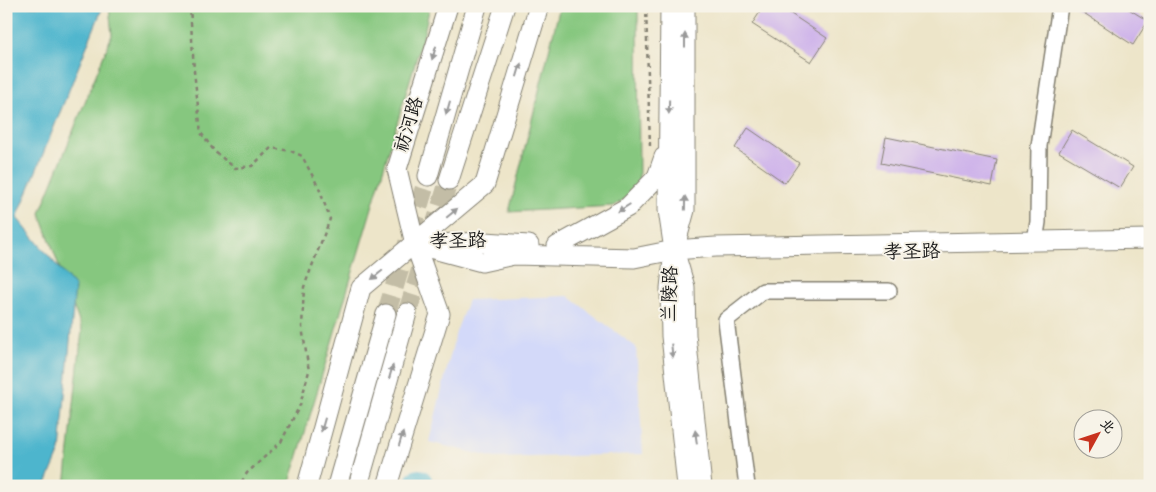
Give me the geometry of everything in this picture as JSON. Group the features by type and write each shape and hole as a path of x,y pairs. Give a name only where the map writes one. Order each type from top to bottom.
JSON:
{"main road":[{"name":"祊河路","path":"387,486 440,314 415,244 397,169 448,6"},
{"name":"祊河路","path":"428,176 477,6"},
{"path":"449,180 505,6"},
{"path":"307,486 361,288 485,184 539,6"},
{"path":"670,6 668,210 674,250"},
{"path":"674,250 685,210 685,6"},
{"path":"557,246 628,206 657,177 668,141"},
{"name":"孝圣路","path":"415,244 484,242 515,245 674,250 726,247 1150,239"},
{"name":"孝圣路","path":"415,244 482,262 514,255 634,258 674,250 715,257 1150,249"},
{"name":"兰陵路","path":"674,250 670,288 671,336 687,486"},
{"name":"兰陵路","path":"674,250 685,287 686,335 702,486"},
{"path":"358,486 407,313"},
{"path":"337,486 386,314"}],"street":[{"path":"1035,241 1038,214 1039,146 1060,6"},
{"path":"747,486 726,320 763,291 889,291"}],"path":[{"path":"190,6 194,71 201,132 215,152 235,168 252,166 271,148 291,151 302,156 319,188 330,219 304,287 302,326 309,371 300,406 280,442 247,473 239,486"},
{"path":"646,6 650,156"}],"shaded area":[{"path":"568,296 636,347 643,454 495,458 429,442 456,332 468,300"}],"green space":[{"path":"109,6 430,6 424,33 289,486 65,486 82,330 40,213 112,35"},
{"path":"560,6 638,6 639,183 628,197 614,206 509,212"}],"water":[{"path":"6,6 101,6 102,9 17,218 75,287 60,451 45,486 6,486"}],"building":[{"path":"764,6 779,6 827,38 811,62 752,24"},
{"path":"1073,6 1124,6 1148,21 1133,45"},
{"path":"748,128 799,163 785,183 735,148"},
{"path":"1072,130 1133,167 1120,188 1059,152"},
{"path":"886,137 997,160 992,186 881,163"}],"tunnel":[{"path":"386,314 428,176"},
{"path":"407,313 449,180"}]}
